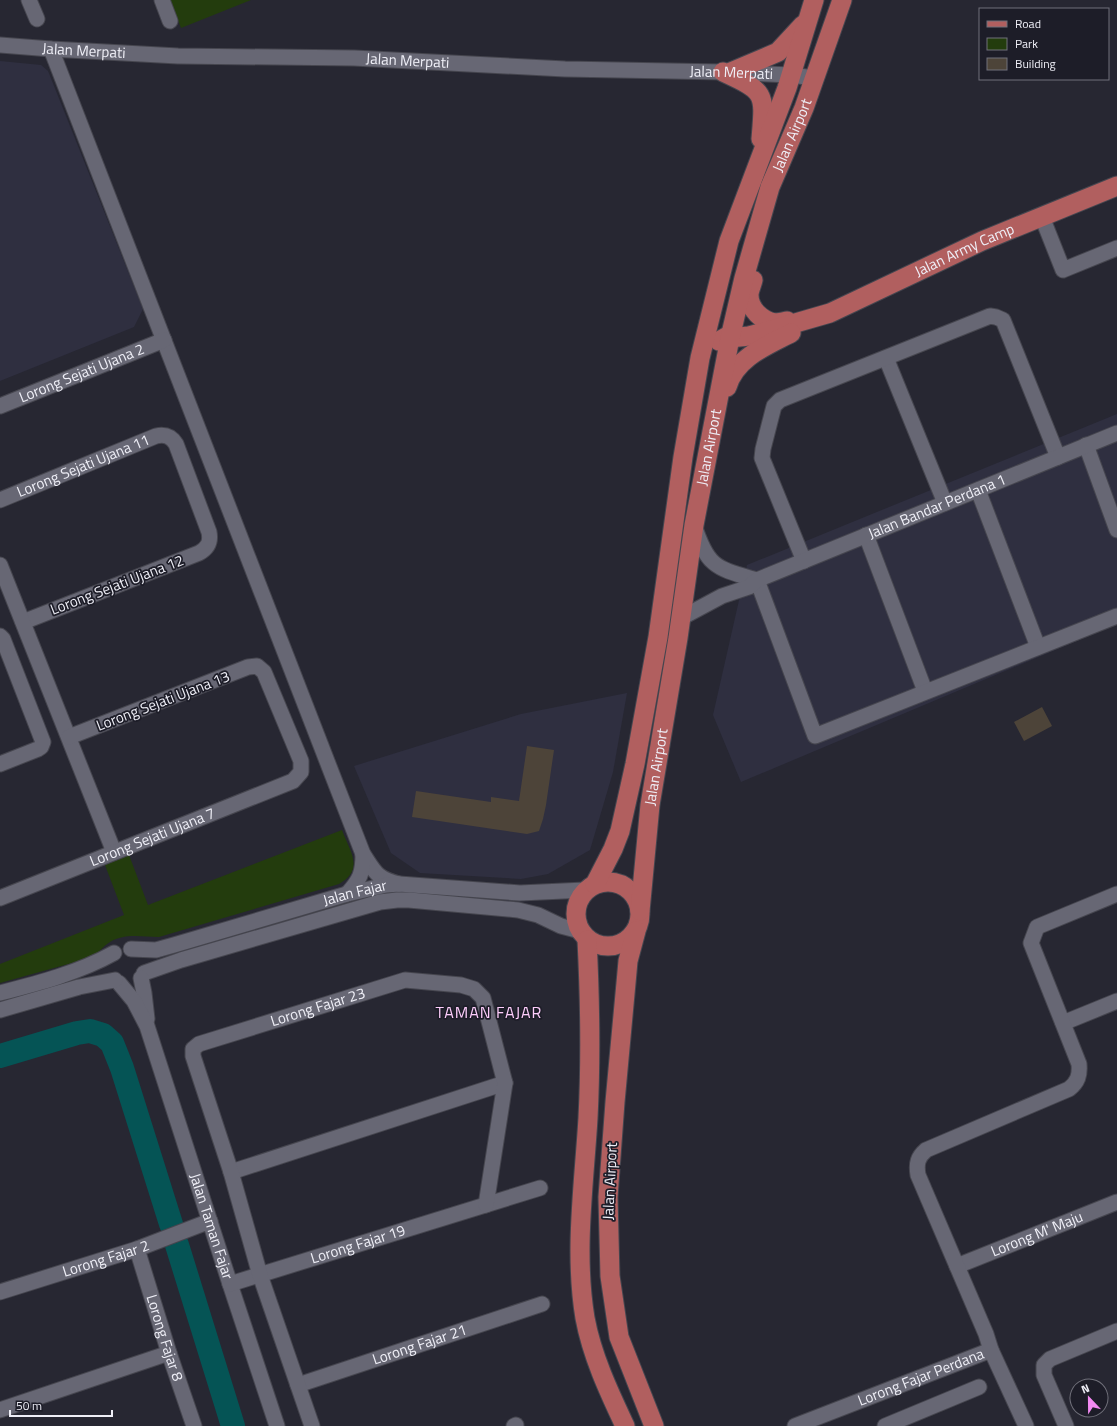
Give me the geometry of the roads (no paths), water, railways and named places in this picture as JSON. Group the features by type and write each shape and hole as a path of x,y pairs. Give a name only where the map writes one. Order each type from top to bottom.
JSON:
{"main road":[{"name":"Jalan Airport","path":"590,887 613,849 621,824 635,764 658,637 683,457 700,358 729,241 791,74 814,0"},
{"name":"Jalan Airport","path":"640,911 650,805 681,618 694,524 730,338 744,278 770,187 804,108 842,0"},
{"path":"727,72 778,52 808,19"},
{"path":"727,72 751,84 763,100 764,115 760,160"},
{"path":"779,168 749,295 752,307 762,318 776,323 822,315"},
{"name":"Jalan Army Camp","path":"822,315 982,241 1117,186"},
{"path":"667,571 687,511 712,349 719,341 726,338 764,332 822,315"},
{"path":"708,456 717,441 727,385 738,365 775,341 822,315"},
{"path":"602,882 610,882 624,886 635,896 640,911 640,921 636,931 629,939 619,945 608,947 597,945 583,935 576,921 575,910 579,899 590,887 602,882"},
{"name":"Jalan Airport","path":"636,931 628,961 615,1102 608,1197 610,1276 619,1337 654,1426"},
{"name":"Jalan Airport","path":"583,935 590,979 590,1074 588,1120 580,1216 582,1286 585,1319 601,1373 625,1426"}],"street":[{"path":"29,0 37,19"},
{"path":"162,0 170,21"},
{"name":"Jalan Merpati","path":"0,45 178,56 354,58 565,69 791,74 814,78"},
{"path":"51,49 363,854 377,875 387,881 399,884"},
{"path":"1042,217 1063,270 1117,248"},
{"path":"804,561 762,458 774,406 780,400 990,316 996,317 1004,320 1058,457"},
{"name":"Lorong Sejati Ujana 2","path":"0,406 164,340"},
{"path":"886,358 945,503"},
{"name":"Jalan Bandar Perdana 1","path":"681,618 722,596 749,587 757,580 1117,433"},
{"name":"Lorong Sejati Ujana 11","path":"0,500 156,436 167,436 173,439 176,444 209,532 210,538 208,544"},
{"path":"1086,445 1117,530"},
{"path":"978,490 1038,647"},
{"path":"694,524 700,542 712,561 719,567 757,580 815,736 925,691 1117,616"},
{"path":"866,536 925,691"},
{"name":"Lorong Sejati Ujana 12","path":"23,622 199,553 205,550 208,544"},
{"path":"0,565 114,852"},
{"path":"0,636 3,639 43,738 42,744 38,748 0,764"},
{"name":"Lorong Sejati Ujana 13","path":"69,737 248,667 257,666 264,672 301,761 301,772"},
{"name":"Lorong Sejati Ujana 7","path":"0,898 293,781 301,772"},
{"path":"347,894 357,883 361,875 363,868 363,854"},
{"name":"Jalan Fajar","path":"131,949 156,950 347,894 386,885 399,884 520,892 590,887"},
{"path":"991,1350 986,1334 918,1175 916,1166 918,1159 926,1150 1069,1089 1075,1084 1078,1078 1079,1064 1031,943 1037,927 1117,894"},
{"name":"Jalan Fajar","path":"142,975 181,960 372,905 397,900 518,910 538,914 583,935"},
{"path":"0,993 70,974 95,964 119,950 125,948 131,949 137,951 144,961 142,975 147,1026"},
{"path":"114,953 109,964 111,975 134,1001 147,1026"},
{"path":"0,1010 79,987 117,981 131,984 142,975"},
{"name":"Lorong Fajar 23","path":"231,1172 193,1056 193,1049 199,1044 405,980 461,985 474,989 483,998 505,1083"},
{"path":"1063,1023 1117,1001"},
{"name":"Jalan Taman Fajar","path":"147,1026 277,1426"},
{"path":"312,1426 260,1275 231,1172 505,1083 486,1205"},
{"name":"Lorong Fajar 19","path":"230,1284 540,1188"},
{"name":"Lorong M' Maju","path":"957,1266 1117,1202"},
{"name":"Lorong Fajar 2","path":"0,1292 137,1249 210,1221"},
{"name":"Lorong Fajar 8","path":"137,1249 169,1353 194,1426"},
{"name":"Lorong Fajar 21","path":"298,1385 542,1304"},
{"path":"1066,1426 1044,1375 1044,1365 1050,1359 1117,1332"},
{"name":"Lorong Fajar Perdana","path":"795,1426 815,1422 991,1350 1026,1426"},
{"path":"0,1410 169,1353"},
{"path":"885,1426 979,1387"}],"waterway":[{"path":"0,1056 77,1033 90,1031 103,1035 112,1043 122,1068 171,1224"},
{"path":"177,1245 233,1426"}],"district":[{"name":"TAMAN FAJAR","path":"489,1012"}]}
